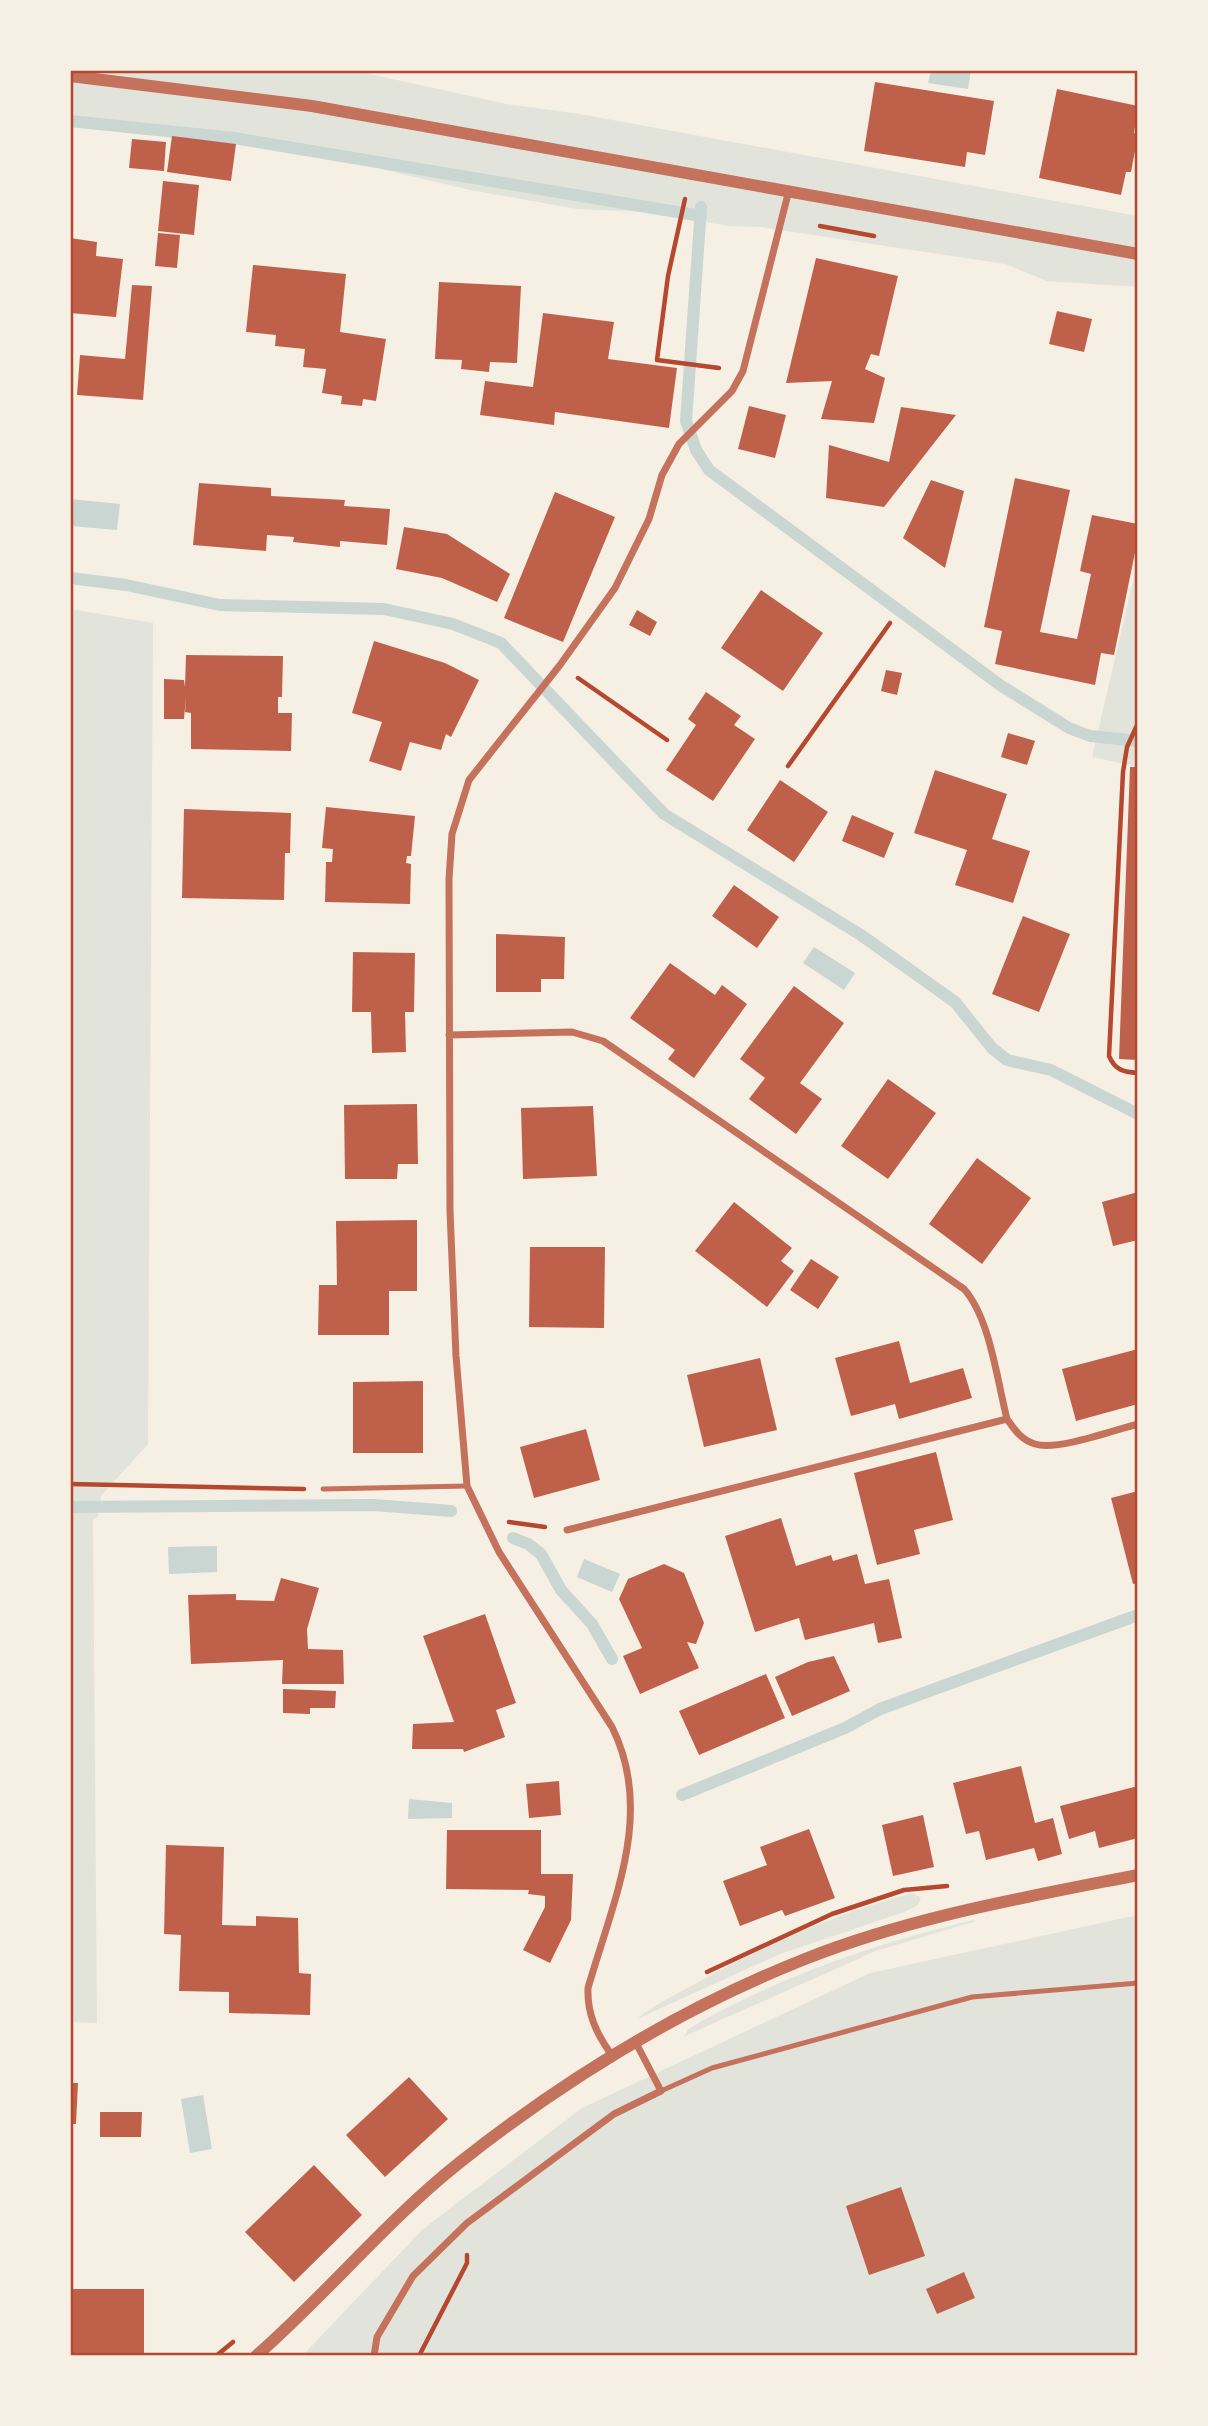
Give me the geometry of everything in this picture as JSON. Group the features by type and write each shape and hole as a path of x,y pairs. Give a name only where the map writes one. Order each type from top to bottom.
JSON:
{"street":[{"path":"70,76 312,106 788,194 1138,254"},
{"path":"611,2054 599,2037 591,2014 589,1987 632,1832 628,1766 612,1727 499,1552 467,1486 456,1356 450,1211 452,834 469,780 549,680 615,588 649,519 662,475 679,444 732,391 743,371 788,194"},
{"path":"449,1035 572,1032 603,1041 964,1289 975,1301 1007,1419 1018,1436 1037,1445 1062,1443 1138,1424"},
{"path":"567,1530 1007,1419"},
{"path":"256,2356 400,2215 458,2164 569,2080 611,2054 744,1985 806,1958 984,1905 1138,1875"},
{"path":"374,2356 377,2337 413,2276 467,2223 614,2114 661,2091 635,2041"}],"lane":[{"path":"323,1489 467,1486"},
{"path":"661,2091 712,2068 972,1997 1138,1983"}],"path":[{"path":"684,204 668,276 657,360 696,366"},
{"path":"788,766 890,623"},
{"path":"597,691 667,740"},
{"path":"1138,723 1127,747 1119,831 1109,1056 1114,1067 1124,1072 1138,1073"},
{"path":"70,1484 323,1489"},
{"path":"482,1518 567,1530"},
{"path":"419,2356 467,2263 467,2223"}],"shaded area":[{"path":"70,70 351,70 507,104 580,114 1138,216 1138,287 1047,281 1005,264 760,227 729,226 645,212 577,209 470,190 360,164 255,145 70,127"},
{"path":"931,70 971,70 968,89 928,83"},
{"path":"70,499 120,504 117,530 70,526"},
{"path":"1138,559 1138,767 1092,757"},
{"path":"70,609 153,623 148,1444 101,1496 98,1517 93,1519 97,2023 70,2022"},
{"path":"814,947 855,973 844,990 803,963"},
{"path":"217,1546 217,1572 169,1574 168,1547"},
{"path":"584,1559 620,1574 612,1592 577,1577"},
{"path":"409,1799 452,1803 452,1818 408,1819"},
{"path":"913,1893 921,1898 918,1905 904,1912 780,1954 637,2019 670,1997 771,1945 855,1910"},
{"path":"1138,1915 1138,2356 302,2356 423,2229 582,2108 870,1973"},
{"path":"976,1921 876,1951 685,2036 688,2029 791,1978 863,1951"},
{"path":"203,2095 212,2149 190,2153 181,2099"}],"building":[{"path":"875,82 994,101 985,155 967,152 965,167 864,151"},
{"path":"1057,89 1138,106 1134,133 1138,135 1131,172 1126,172 1121,195 1039,178"},
{"path":"172,136 236,144 231,181 167,172"},
{"path":"132,139 166,142 164,171 129,168"},
{"path":"163,181 199,185 194,235 158,231"},
{"path":"158,233 180,235 177,268 155,266"},
{"path":"70,238 97,242 96,256 123,259 116,317 70,313"},
{"path":"816,258 898,276 879,356 871,354 865,369 885,378 874,423 821,419 832,381 786,383"},
{"path":"253,265 346,274 340,332 386,339 376,401 363,399 362,406 341,404 342,396 322,393 326,369 303,367 305,349 275,346 276,335 246,332"},
{"path":"439,282 521,286 517,363 490,362 489,372 461,369 462,360 435,359"},
{"path":"132,285 152,286 143,400 77,395 80,355 125,359"},
{"path":"1057,311 1092,319 1084,352 1049,344"},
{"path":"543,313 614,322 608,359 677,368 669,428 555,412 554,425 480,415 485,381 533,387"},
{"path":"749,406 786,415 775,458 738,449"},
{"path":"901,407 956,415 884,507 826,498 829,445 889,462"},
{"path":"1015,478 1070,490 1040,632 1077,639 1091,574 1080,571 1092,515 1138,524 1138,538 1114,655 1101,653 1095,685 995,664 1002,631 984,627"},
{"path":"931,480 964,491 945,568 903,538"},
{"path":"199,483 271,488 271,496 345,500 344,506 390,509 387,545 340,541 340,547 293,542 294,537 267,535 266,551 193,545"},
{"path":"555,492 615,517 563,642 504,618"},
{"path":"404,527 447,534 510,574 497,602 442,578 396,569"},
{"path":"761,590 823,633 783,691 721,648"},
{"path":"637,610 657,622 650,636 629,625"},
{"path":"374,641 445,663 479,680 451,737 446,734 441,750 410,742 401,771 369,761 382,722 352,713"},
{"path":"186,655 283,656 282,697 278,697 278,713 292,713 291,751 191,749 191,713 185,712 186,696 184,719 164,719 164,679 184,680 185,687"},
{"path":"886,670 902,673 897,695 881,691"},
{"path":"706,692 741,716 734,725 755,739 713,801 666,770 696,725 688,719"},
{"path":"1008,733 1035,741 1027,765 1001,757"},
{"path":"1130,767 1138,767 1138,1060 1119,1059"},
{"path":"935,770 1007,794 992,839 1030,851 1013,903 955,885 967,850 914,833"},
{"path":"780,780 828,812 794,862 747,830"},
{"path":"326,807 415,816 411,856 407,856 406,863 411,864 410,904 325,902 326,862 332,862 333,849 322,848"},
{"path":"184,809 291,813 290,853 285,853 284,900 182,898"},
{"path":"852,815 894,833 884,858 842,841"},
{"path":"734,885 779,917 757,948 712,916"},
{"path":"1023,916 1070,934 1039,1012 992,994"},
{"path":"496,934 565,937 564,979 541,979 541,992 496,992"},
{"path":"353,952 415,953 414,1012 405,1012 406,1052 372,1053 371,1012 352,1012"},
{"path":"670,963 715,995 722,985 747,1004 694,1078 668,1059 675,1050 630,1018"},
{"path":"794,986 844,1023 800,1083 822,1099 796,1134 749,1099 765,1078 740,1059"},
{"path":"888,1079 936,1113 888,1179 841,1146"},
{"path":"417,1104 418,1164 398,1164 397,1179 345,1179 344,1105"},
{"path":"593,1106 597,1176 523,1179 521,1108"},
{"path":"977,1158 1031,1198 982,1264 929,1224"},
{"path":"1138,1192 1138,1240 1113,1246 1102,1202"},
{"path":"734,1202 792,1248 781,1261 794,1271 767,1307 695,1251"},
{"path":"417,1220 417,1291 389,1291 389,1335 318,1335 319,1285 337,1285 336,1221"},
{"path":"530,1247 605,1247 604,1328 529,1327"},
{"path":"811,1259 839,1277 818,1309 790,1290"},
{"path":"899,1341 910,1383 963,1368 972,1398 899,1419 895,1404 851,1416 835,1358"},
{"path":"1138,1349 1138,1404 1076,1421 1062,1369"},
{"path":"760,1358 777,1430 704,1447 687,1375"},
{"path":"423,1381 423,1453 353,1453 353,1382"},
{"path":"586,1429 600,1480 534,1498 520,1447"},
{"path":"936,1452 953,1520 914,1530 920,1554 877,1565 854,1473"},
{"path":"1138,1491 1138,1583 1133,1584 1111,1498"},
{"path":"781,1518 796,1566 831,1555 833,1561 857,1554 865,1584 889,1579 902,1638 878,1643 874,1623 805,1640 799,1618 755,1632 725,1536"},
{"path":"664,1564 684,1573 704,1623 696,1644 687,1642 699,1668 640,1694 623,1656 642,1648 619,1599 628,1579"},
{"path":"281,1578 319,1588 307,1629 308,1649 343,1650 344,1684 282,1684 283,1660 191,1664 188,1595 236,1594 236,1600 274,1601"},
{"path":"485,1614 516,1703 496,1710 505,1737 464,1752 463,1749 412,1749 413,1724 454,1722 423,1636"},
{"path":"834,1656 850,1691 792,1716 775,1677 808,1662"},
{"path":"766,1674 785,1718 699,1755 679,1711"},
{"path":"283,1689 336,1691 335,1708 310,1708 310,1714 283,1713"},
{"path":"1021,1766 1035,1823 1053,1818 1062,1854 1038,1861 1034,1848 986,1860 979,1831 966,1834 953,1783"},
{"path":"559,1781 561,1815 529,1818 526,1784"},
{"path":"1138,1786 1138,1838 1099,1848 1095,1831 1069,1839 1060,1806"},
{"path":"923,1815 934,1867 893,1876 882,1825"},
{"path":"809,1829 835,1898 785,1916 782,1910 740,1926 723,1881 767,1865 760,1847"},
{"path":"447,1830 541,1830 541,1874 573,1874 571,1920 550,1963 523,1950 545,1907 545,1896 528,1894 529,1890 446,1889"},
{"path":"166,1845 224,1847 222,1925 256,1926 256,1916 298,1918 299,1973 311,1974 310,2015 229,2013 229,1992 179,1991 181,1935 164,1934"},
{"path":"409,2077 448,2119 385,2177 346,2135"},
{"path":"70,2083 78,2083 76,2124 70,2124"},
{"path":"100,2112 142,2112 141,2137 100,2137"},
{"path":"314,2165 362,2215 294,2282 245,2232"},
{"path":"901,2187 925,2256 869,2275 846,2206"},
{"path":"964,2272 975,2298 937,2314 926,2289"},
{"path":"70,2289 144,2289 144,2353 70,2353"}],"waterway":[{"path":"70,121 234,138 701,216"},
{"path":"701,207 686,421 696,450 709,470 1000,685 1069,728 1090,736 1138,741"},
{"path":"70,578 126,585 220,605 384,609 453,624 501,643 664,814 861,935 955,1002 992,1048 1007,1060 1051,1070 1138,1114"},
{"path":"70,1507 374,1505 451,1511"},
{"path":"513,1538 528,1544 541,1554 561,1590 592,1624 612,1659"},
{"path":"682,1795 845,1728 880,1709 1138,1615"}]}
